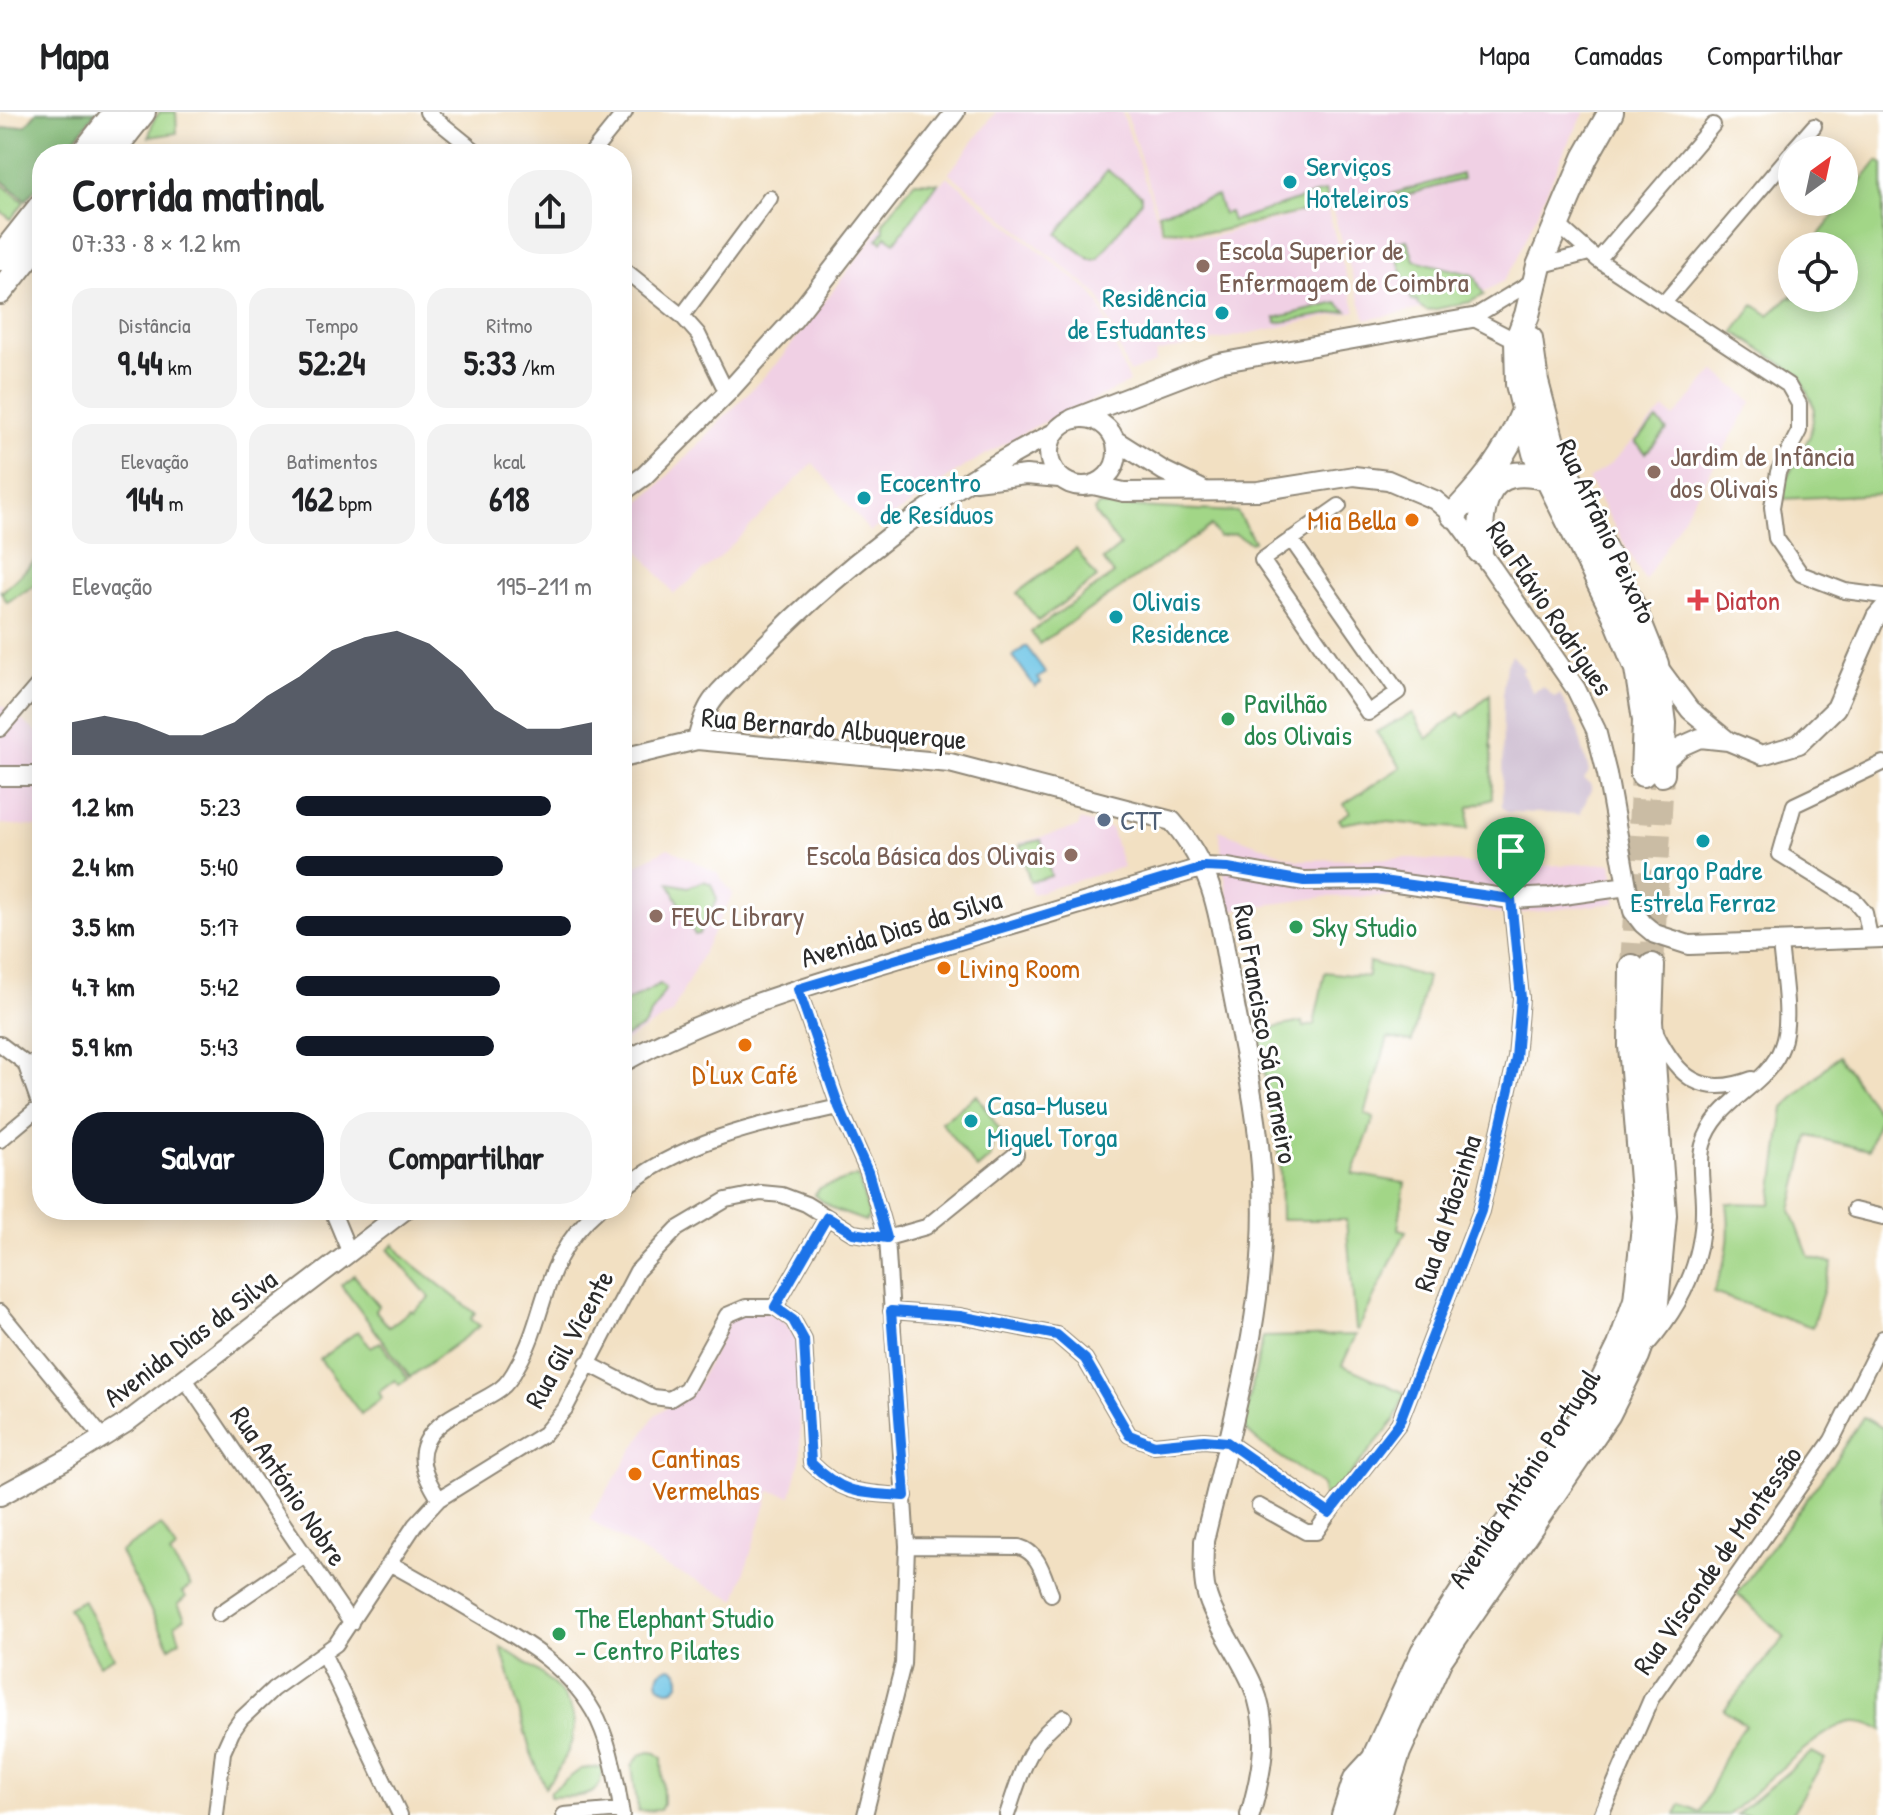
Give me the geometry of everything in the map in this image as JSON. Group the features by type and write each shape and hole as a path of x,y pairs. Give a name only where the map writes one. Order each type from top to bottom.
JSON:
{"main road":[{"path":"91,144 116,112"},
{"path":"118,144 143,112"},
{"name":"Rua Afrânio Peixoto","path":"1611,112 1585,158 1536,274 1527,315 1517,341 1518,384 1535,453 1615,615 1637,669 1656,770"},
{"path":"0,258 32,218"},
{"path":"0,292 32,252"},
{"name":"Rua Afrânio Peixoto","path":"1527,315 1536,382 1553,446 1633,607 1656,664 1664,723 1656,770"},
{"path":"1453,515 1492,473 1509,446 1523,413"},
{"path":"1480,551 1481,517 1485,499 1494,483 1512,474 1547,478"},
{"name":"Avenida António Portugal","path":"1358,1815 1377,1752 1423,1652 1506,1525 1592,1403 1620,1346 1636,1300 1645,1217 1631,1046 1642,967 1650,1021 1664,1215 1656,1303 1637,1356 1608,1414 1440,1659 1398,1752 1378,1815"}],"street":[{"path":"427,112 467,144"},
{"path":"599,144 625,112"},
{"path":"632,485 727,393 794,319 955,112"},
{"path":"697,740 707,709 779,630 898,529 1021,449 1054,433 1072,419 1218,363 1472,318 1536,274 1594,256 1713,125"},
{"path":"1806,136 1814,126"},
{"path":"1663,304 1778,169"},
{"path":"682,316 770,198"},
{"path":"1556,223 1594,256 1788,385 1799,404 1799,431 1778,472 1772,507 1776,538 1801,574 1845,591 1883,596"},
{"path":"632,276 682,316 698,334 727,393"},
{"path":"1472,318 1517,341"},
{"path":"1112,435 1134,394"},
{"path":"972,481 1026,475 1059,478 1080,487 1093,485 1111,472 1117,451 1112,435 1092,419 1072,419"},
{"path":"1054,433 1048,451 1053,470 1059,478"},
{"name":"Rua Flávio Rodrigues","path":"1112,435 1164,471 1203,490"},
{"name":"Rua Flávio Rodrigues","path":"1093,485 1124,492 1258,491 1354,476 1388,480 1435,500 1453,515 1480,551 1576,689 1596,730 1633,911 1655,934 1689,945 1877,938"},
{"path":"1291,539 1398,692 1368,713 1262,560 1291,539 1339,506"},
{"path":"1656,770 1682,746 1700,738 1728,741 1762,755 1799,744 1836,708 1876,617 1883,609"},
{"path":"1656,664 1690,710 1728,741"},
{"path":"0,729 32,692"},
{"name":"Rua Bernardo Albuquerque","path":"632,756 697,740 950,763 1172,821 1190,842 1204,867"},
{"path":"1877,938 1865,913 1854,900 1780,854 1794,805 1883,763"},
{"path":"0,776 32,776"},
{"path":"1204,867 1304,881 1375,880 1511,899 1627,886"},
{"name":"Avenida Dias da Silva","path":"632,1058 712,1019 798,989 1204,867"},
{"name":"Rua Francisco Sá Carneiro","path":"1204,867 1214,893 1255,1113 1262,1182 1262,1252 1249,1349 1204,1541 1203,1570 1206,1594 1254,1688 1261,1720 1263,1770 1250,1815"},
{"name":"Rua da Mãozinha","path":"1259,1506 1306,1532 1316,1532 1399,1423 1481,1211 1516,1058 1521,998 1511,899"},
{"path":"1637,1356 1666,1323 1692,1275 1700,1252 1703,1229 1702,1148 1710,1127 1723,1109 1760,1076 1783,1045 1786,1025 1780,942"},
{"path":"798,989 839,1107 868,1172 887,1238 907,1546 903,1664 865,1815"},
{"path":"1650,1021 1675,1066 1689,1078 1708,1086 1725,1087 1760,1076"},
{"path":"0,1044 25,1063 32,1082"},
{"path":"25,1063 32,1063"},
{"path":"632,1181 692,1147 764,1124 839,1107"},
{"path":"0,1140 32,1113"},
{"path":"887,1238 926,1227 1016,1154"},
{"name":"Rua Gil Vicente","path":"216,1815 223,1752 232,1732 255,1703 336,1644 415,1525 439,1499 544,1434 565,1409 637,1271 677,1229 726,1200 761,1193 782,1195 853,1233 887,1238"},
{"path":"1854,1210 1883,1217"},
{"path":"775,1307 827,1217"},
{"path":"336,1220 349,1251"},
{"name":"Avenida Dias da Silva","path":"0,1496 103,1438 391,1220"},
{"path":"439,1499 426,1478 423,1466 427,1440 439,1425 502,1388 525,1351 560,1257 586,1220"},
{"path":"587,1363 653,1397 670,1399 686,1389 727,1315 746,1307 775,1307 793,1320 804,1340 811,1463 829,1481 858,1493 905,1496"},
{"path":"891,1311 960,1316 1057,1335 1085,1359 1129,1435 1154,1445 1204,1440 1227,1442 1329,1513"},
{"path":"0,1312 103,1438"},
{"name":"Rua Visconde de Montessão","path":"1601,1815 1651,1699 1832,1440 1883,1338"},
{"name":"Rua António Nobre","path":"185,1379 351,1623"},
{"path":"907,1546 1019,1547 1030,1550 1037,1559 1051,1594"},
{"path":"219,1614 305,1555"},
{"path":"391,1564 520,1638 562,1671 579,1689 598,1720 612,1758 621,1812 564,1815"},
{"path":"324,1655 400,1815"},
{"path":"1007,1815 1026,1758 1048,1727 1064,1717"},
{"path":"1341,1815 1353,1778 1377,1752"}],"shaded area":[{"path":"996,112 1122,112 1162,232 1214,236 1323,208 1214,233 1163,231 1126,112 1585,112 1566,147 1515,264 1502,282 1470,299 1366,320 1331,206 1327,207 1356,311 1156,353 1155,363 1129,373 1099,296 949,173"},
{"path":"947,176 1092,293 1100,305 1129,383 1034,427 964,467 870,532 813,463 721,556 674,594 632,542 632,509 779,361 915,183 940,184"},
{"name":"Jardim de Infância dos Olivais","path":"1715,370 1752,402 1645,581 1588,479 1609,465 1664,409 1674,417"},
{"path":"1512,655 1524,669 1521,672 1533,692 1543,687 1554,697 1560,694 1578,731 1589,772 1584,779 1591,784 1580,814 1507,812 1502,807 1503,687 1506,666"},
{"path":"0,704 32,728 32,826 0,824"},
{"name":"Escola Básica dos Olivais","path":"1080,820 1111,828 1123,867 1032,894 1019,843 1078,827"},
{"path":"1219,830 1298,860 1412,858 1510,867 1612,863 1615,903 1505,915 1409,896 1324,897 1229,910"},
{"path":"668,848 717,873 733,894 672,1013 632,1037 632,868"},
{"path":"747,1312 766,1312 784,1321 797,1339 801,1457 791,1496 770,1491 736,1600 665,1566 589,1519 655,1415 695,1389 731,1318"}],"green space":[{"path":"37,112 96,112 71,144 32,144 32,192 26,200 0,179 0,129 26,125"},
{"path":"160,112 176,112 177,133 149,137 153,121"},
{"path":"1878,161 1883,164 1883,494 1781,499 1789,474 1810,436 1815,409 1799,375 1734,332 1754,305 1769,315 1778,307 1778,312 1858,312 1858,232 1821,232 1834,216 1858,216 1858,186"},
{"path":"1107,170 1141,195 1141,201 1098,259 1091,260 1057,234"},
{"path":"1462,174 1463,179 1386,201 1384,196"},
{"path":"914,182 938,183 895,242 886,236 882,242 878,239 884,231 883,223"},
{"path":"0,183 24,202 11,219 0,211"},
{"path":"1325,191 1329,206 1214,232 1163,230 1158,213 1217,196 1223,214 1229,212 1232,221"},
{"path":"1407,240 1414,260 1474,275 1484,295 1470,302 1427,311 1418,305 1417,300 1412,301 1392,243"},
{"path":"1337,303 1347,311 1277,323 1275,318"},
{"path":"1657,420 1667,430 1646,453 1635,442"},
{"path":"1099,505 1237,512 1254,541 1251,543 1235,534 1219,537 1211,526 1039,644 1031,632 1114,574 1103,560 1120,546 1096,515 1094,510"},
{"path":"1076,549 1097,578 1038,621 1017,593"},
{"path":"32,564 32,587 7,602 0,590 2,592"},
{"path":"1490,694 1492,799 1469,807 1468,829 1364,820 1342,824 1339,819 1350,812 1344,804 1401,767 1376,732 1413,713 1427,739 1459,713 1463,718"},
{"path":"1041,840 1051,876 1030,882 1020,845"},
{"path":"704,881 711,884 717,899 699,934 695,935 669,883 688,887"},
{"path":"1369,962 1427,977 1412,1042 1388,1038 1365,1114 1374,1118 1353,1174 1405,1183 1398,1229 1406,1231 1358,1330 1346,1220 1281,1220 1280,1164 1257,1031 1302,1022 1304,1027 1314,1025 1325,972 1368,977"},
{"path":"660,984 666,988 644,1026 632,1033 632,999"},
{"path":"1838,1056 1880,1115 1868,1150 1809,1136 1791,1210 1809,1257 1832,1263 1812,1327 1713,1293 1727,1249 1727,1203 1771,1204 1784,1107"},
{"path":"977,1095 1001,1132 992,1141 991,1157 977,1169 941,1122"},
{"path":"858,1176 869,1216 865,1221 835,1210 814,1195 820,1188"},
{"path":"394,1244 403,1256 475,1313 471,1319 480,1326 410,1377 341,1285 354,1275 379,1306 375,1310 389,1327 411,1310 413,1312 430,1298 388,1249"},
{"path":"358,1331 371,1348 380,1342 408,1379 399,1385 395,1380 379,1392 382,1398 361,1414 320,1359"},
{"path":"1356,1335 1342,1365 1405,1393 1394,1421 1330,1499 1323,1494 1322,1485 1246,1430 1245,1418 1263,1337"},
{"path":"1863,1417 1883,1428 1883,1730 1857,1722 1840,1726 1807,1747 1728,1815 1676,1815 1681,1804 1700,1812 1728,1750 1745,1725 1724,1710 1785,1637 1737,1594"},
{"path":"161,1525 177,1549 170,1555 191,1586 182,1592 186,1597 178,1604 185,1618 175,1625 180,1640 170,1647 120,1552"},
{"path":"83,1600 114,1657 100,1665 68,1608"},
{"path":"501,1647 544,1676 570,1706 574,1722 572,1741 545,1787 531,1753"},
{"path":"649,1752 662,1758 663,1804 660,1810 638,1811 632,1766 640,1755"},
{"path":"1812,1752 1825,1759 1791,1815 1736,1815"},
{"path":"602,1767 601,1779 593,1792 550,1797 550,1792 581,1769"}],"water":[{"path":"1026,646 1046,673 1038,678 1041,683 1035,687 1013,656"},
{"path":"669,1668 677,1671 680,1679 677,1687 669,1690 661,1687 658,1679 661,1671"}],"tunnel":[{"path":"1632,967 1643,774"},
{"path":"1652,966 1662,774"}],"place":[{"name":"Serviços Hoteleiros","path":"1290,182"},
{"name":"Escola Superior de Enfermagem de Coimbra","path":"1203,266"},
{"name":"Residência de Estudantes","path":"1222,313"},
{"name":"Jardim de Infância dos Olivais","path":"1654,472"},
{"name":"Ecocentro de Resíduos","path":"864,498"},
{"name":"Mia Bella","path":"1412,520"},
{"name":"Diaton","path":"1698,600"},
{"name":"Olivais Residence","path":"1116,617"},
{"name":"Pavilhão dos Olivais","path":"1228,719"},
{"name":"CTT","path":"1104,820"},
{"name":"Largo Padre Estrela Ferraz","path":"1703,841"},
{"name":"Escola Básica dos Olivais","path":"1071,855"},
{"name":"FEUC Library","path":"656,916"},
{"name":"Sky Studio","path":"1296,927"},
{"name":"Living Room","path":"944,968"},
{"name":"D'Lux Café","path":"745,1045"},
{"name":"Casa-Museu Miguel Torga","path":"971,1121"},
{"name":"Cantinas Vermelhas","path":"635,1474"},
{"name":"The Elephant Studio - Centro Pilates","path":"559,1634"}],"route":[{"path":"1204,867 1304,881 1375,880 1511,899 1521,998 1516,1058 1481,1211 1399,1423 1329,1513 1227,1442 1204,1440 1154,1445 1129,1435 1085,1359 1057,1335 960,1316 891,1311 905,1496 858,1493 829,1481 811,1463 804,1340 793,1320 775,1307 827,1217 853,1233 887,1238 868,1172 839,1107 798,989 1204,867"}]}
